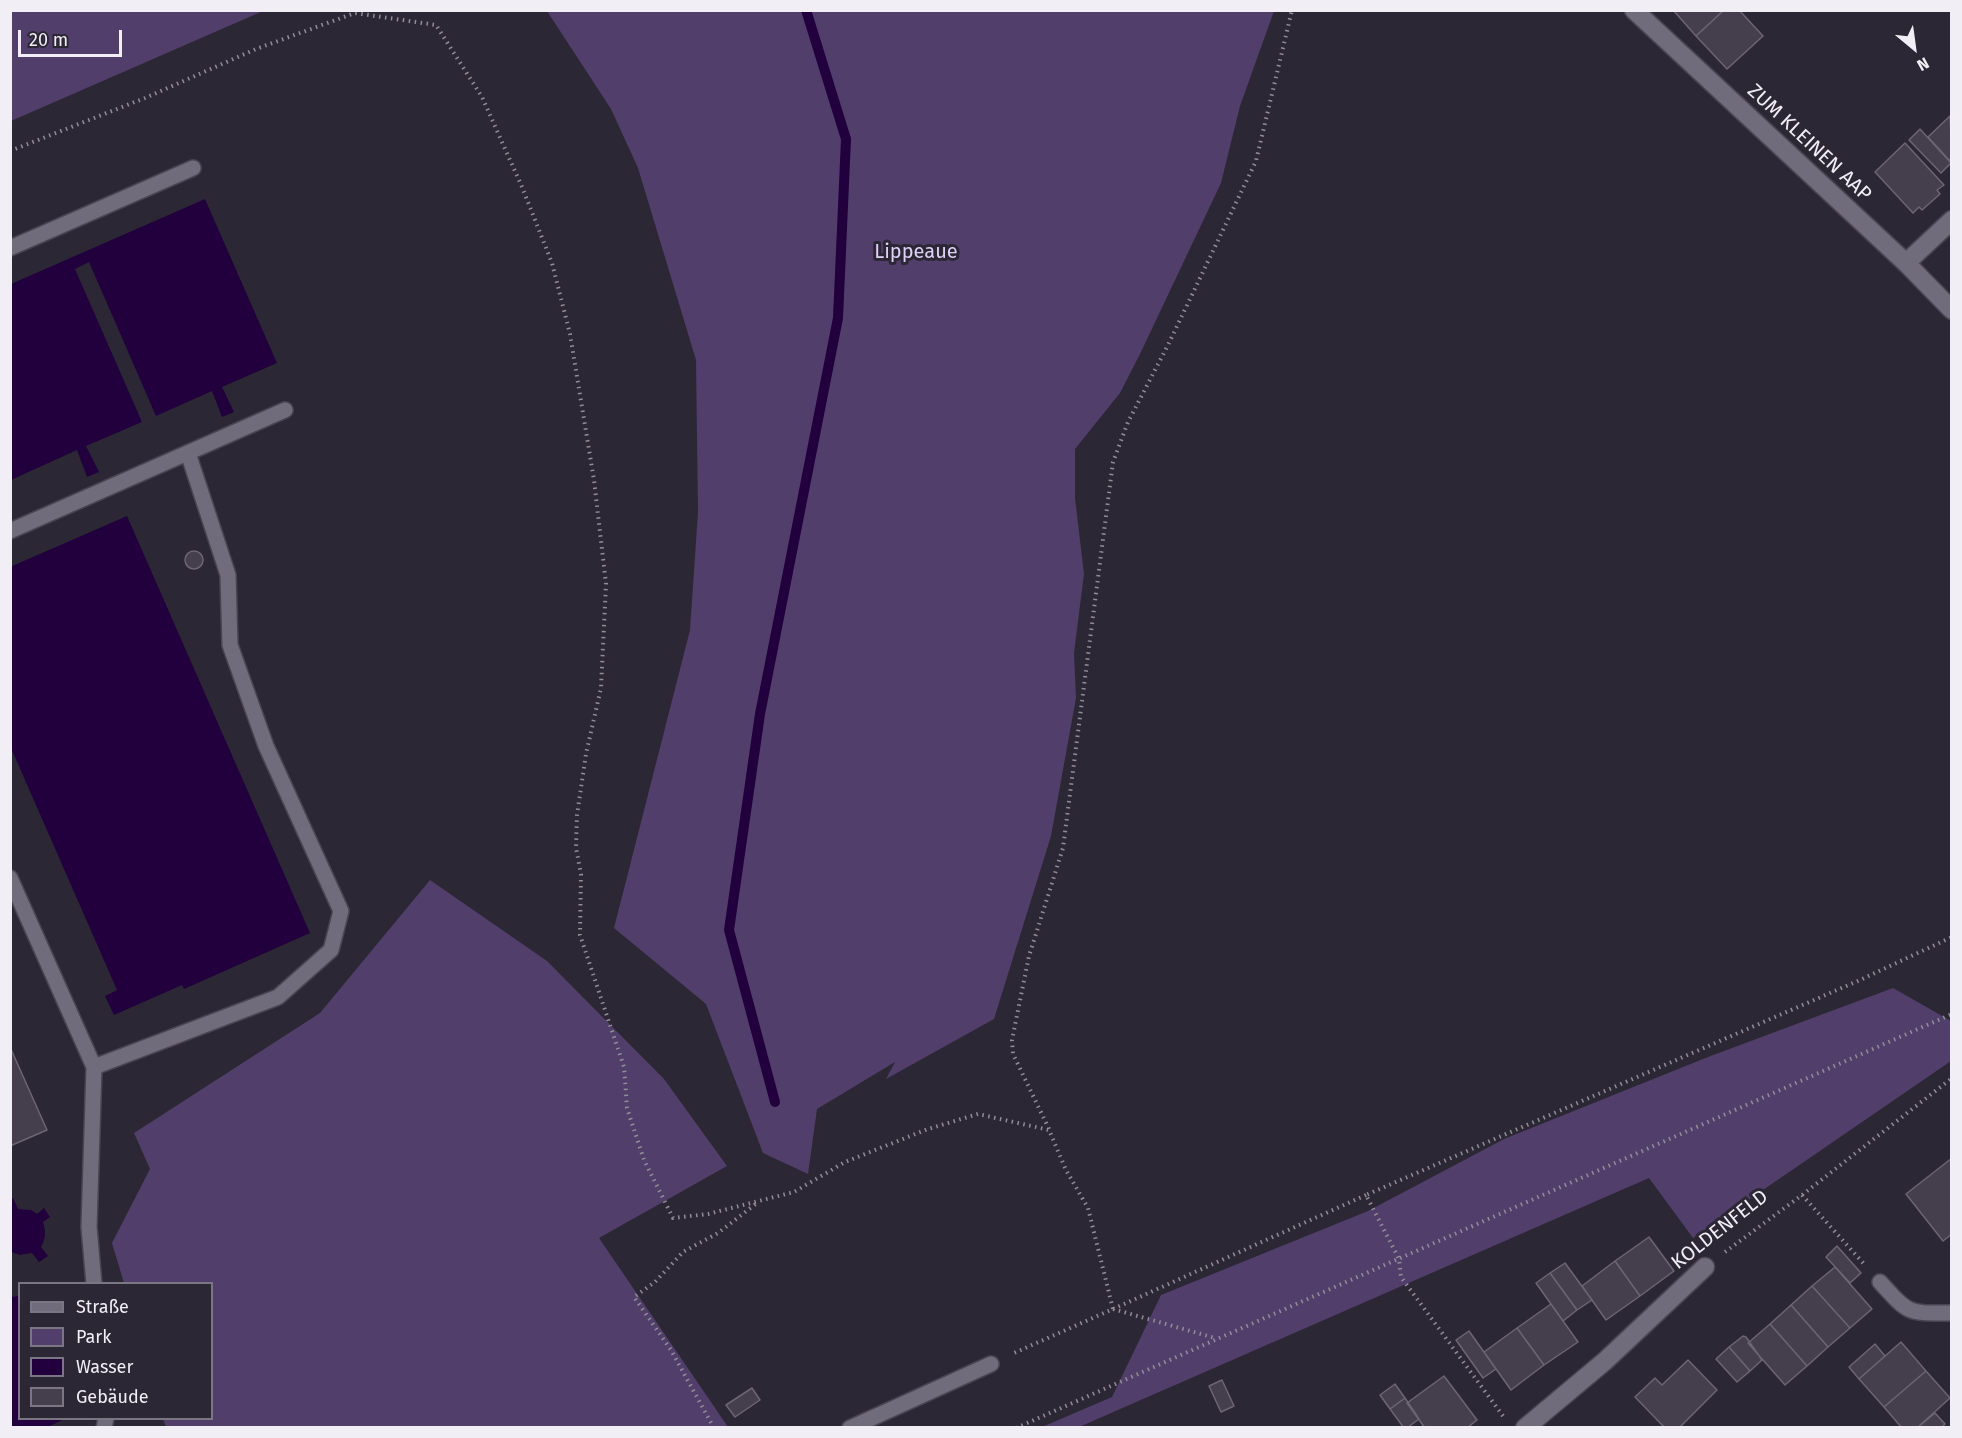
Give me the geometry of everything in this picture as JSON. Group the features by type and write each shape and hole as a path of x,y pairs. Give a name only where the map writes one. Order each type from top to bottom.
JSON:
{"street":[{"name":"ZUM KLEINEN AAP","path":"1634,10 1906,263 1952,310"},
{"path":"1906,263 1952,220"},
{"name":"KOLDENFELD","path":"1525,1428 1605,1361 1705,1267"}],"lane":[{"path":"10,248 193,168"},
{"path":"10,531 285,410"},
{"path":"94,1066 278,997 331,950 341,911 266,746 230,645 228,575 188,453"},
{"path":"11,881 94,1066 89,1227 94,1282"},
{"path":"1880,1281 1902,1307 1914,1313 1952,1313"},
{"path":"850,1428 991,1364"}],"path":[{"path":"1113,1309 1088,1208 1066,1170 1013,1054 1012,1040 1029,956 1063,848 1113,462 1128,422 1168,345 1256,161 1292,10"},
{"path":"10,151 145,98 256,49 355,13 436,25 482,97 522,187 552,263 570,334 594,480 606,584 602,688 586,754 577,815 576,848 581,874 580,935 624,1067 627,1108 644,1160 673,1218 708,1214 794,1191 845,1162 928,1129 978,1114 1049,1130"},
{"path":"991,1364 1366,1196 1860,980 1952,937"},
{"path":"1016,1428 1215,1338 1952,1014"},
{"name":"KOLDENFELD","path":"1705,1267 1952,1078"},
{"path":"1802,1194 1880,1281"},
{"path":"1366,1196 1399,1259 1401,1277 1505,1419"},
{"path":"714,1428 671,1350 634,1298 655,1282 683,1252 718,1233 760,1200"},
{"path":"1113,1309 1215,1338"}],"green space":[{"path":"11,10 263,10 263,11 11,121"},
{"name":"Lippeaue","path":"547,11 1274,11 1240,106 1221,183 1120,393 1075,449 1075,498 1084,574 1074,653 1076,698 1051,836 994,1019 886,1079 895,1062 817,1109 808,1174 763,1153 706,1004 614,928 690,630 698,512 696,360 638,168 611,109"},
{"path":"430,880 547,961 664,1079 727,1166 599,1238 728,1427 166,1427 163,1420 213,1420 213,1282 124,1282 112,1243 150,1169 134,1133 320,1013"},
{"path":"1893,988 1951,1021 1951,1061 1693,1238 1649,1178 1079,1427 1042,1427 1112,1397 1161,1295 1368,1211 1504,1139 1708,1057"}],"water":[{"path":"205,199 277,363 222,387 234,412 222,417 212,391 156,416 89,262 75,269 142,422 86,446 99,472 87,477 77,450 11,480 11,284"},
{"path":"127,516 310,933 184,989 182,985 114,1015 105,996 117,990 11,748 10,590 12,589 10,567"},
{"path":"13,1198 18,1209 31,1210 37,1214 44,1208 50,1217 43,1222 45,1235 41,1247 48,1256 39,1262 32,1253 20,1255 11,1252 11,1200"},
{"path":"18,1296 18,1420 62,1420 48,1427 11,1427 11,1297"}],"building":[{"path":"1673,10 1724,10 1696,36"},
{"path":"1724,10 1739,10 1763,36 1727,69 1696,36"},
{"path":"1950,116 1952,158 1949,160 1928,137"},
{"path":"1920,129 1951,163 1941,173 1909,140"},
{"path":"1905,143 1944,185 1937,190 1940,194 1922,210 1919,207 1913,213 1875,172"},
{"path":"194,551 200,554 203,560 200,566 194,569 188,566 185,560 188,554"},
{"path":"10,1047 47,1130 10,1146"},
{"path":"1952,1158 1952,1234 1943,1241 1906,1194"},
{"path":"1649,1237 1674,1271 1640,1296 1615,1261"},
{"path":"1837,1246 1861,1273 1850,1283 1826,1257"},
{"path":"1615,1261 1640,1296 1606,1320 1582,1286"},
{"path":"1565,1263 1592,1300 1577,1310 1550,1273"},
{"path":"1835,1267 1872,1309 1850,1328 1812,1286"},
{"path":"1550,1273 1577,1310 1563,1321 1536,1283"},
{"path":"1812,1286 1850,1328 1828,1347 1791,1305"},
{"path":"1551,1304 1578,1342 1544,1365 1517,1328"},
{"path":"1791,1305 1828,1347 1807,1366 1770,1324"},
{"path":"1770,1324 1807,1366 1785,1385 1748,1343"},
{"path":"1517,1328 1544,1365 1511,1390 1484,1352"},
{"path":"1469,1331 1496,1369 1483,1378 1456,1340"},
{"path":"1743,1336 1762,1360 1750,1371 1729,1347"},
{"path":"1901,1342 1926,1371 1884,1407 1859,1379"},
{"path":"1875,1344 1885,1356 1859,1379 1849,1367"},
{"path":"1729,1347 1750,1371 1737,1382 1716,1359"},
{"path":"1688,1360 1717,1390 1679,1428 1665,1428 1635,1397 1655,1378 1662,1385"},
{"path":"1926,1371 1950,1398 1917,1428 1902,1428 1884,1407"},
{"path":"1444,1376 1477,1420 1467,1428 1425,1428 1407,1403"},
{"path":"1222,1380 1234,1406 1221,1412 1209,1386"},
{"path":"1395,1384 1405,1398 1390,1409 1380,1395"},
{"path":"752,1388 760,1400 735,1417 726,1405"},
{"path":"1405,1398 1419,1419 1407,1428 1404,1428 1390,1409"},
{"path":"1935,1413 1945,1424 1941,1428 1917,1428"}],"waterway":[{"path":"775,1102 729,930 760,714 838,318 846,139 806,10"}]}
